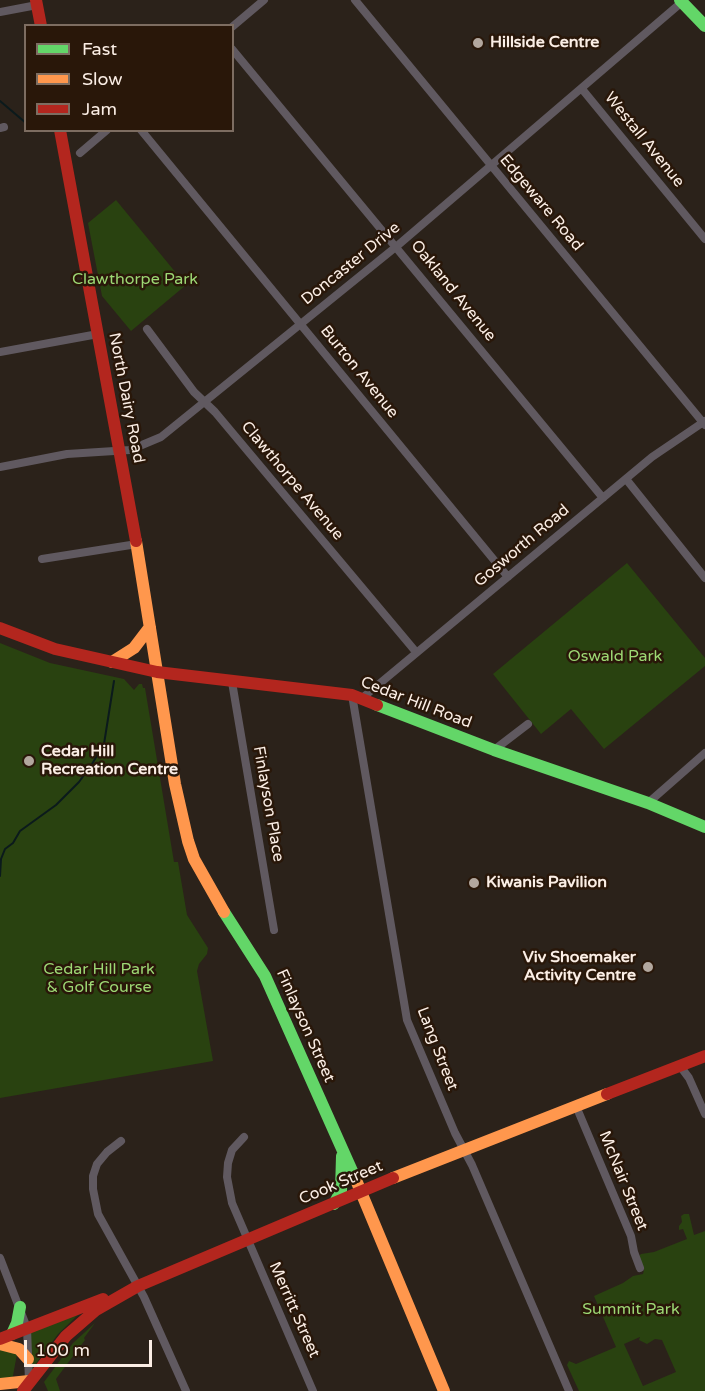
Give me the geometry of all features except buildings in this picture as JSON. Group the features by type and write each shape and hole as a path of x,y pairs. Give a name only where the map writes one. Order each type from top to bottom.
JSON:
{"street":[{"path":"234,25 264,0"},
{"name":"Edgeware Road","path":"355,0 704,423"},
{"path":"681,1 705,26"},
{"name":"Doncaster Drive","path":"0,467 67,454 138,448 154,441 397,246 681,1"},
{"path":"0,12 37,3 41,24"},
{"name":"Oakland Avenue","path":"234,51 603,498"},
{"name":"Westall Avenue","path":"582,88 705,239"},
{"name":"North Dairy Road","path":"60,132 137,544 157,672"},
{"path":"80,153 105,132"},
{"name":"Burton Avenue","path":"143,132 508,577"},
{"name":"Clawthorpe Avenue","path":"147,329 204,402 215,412 416,652"},
{"path":"0,352 98,333"},
{"name":"Gosworth Road","path":"357,697 416,652 652,457 704,423"},
{"path":"626,479 705,578"},
{"path":"42,559 137,544"},
{"path":"112,662 134,648 150,627"},
{"name":"Cedar Hill Road","path":"0,628 55,649 157,672 357,697 494,750 648,803 705,826"},
{"name":"Finlayson Street","path":"157,672 182,817 194,859 211,892 265,976 361,1192 444,1391"},
{"name":"Finlayson Place","path":"232,682 274,930"},
{"name":"Lang Street","path":"357,697 407,1020 569,1391"},
{"path":"494,750 528,724"},
{"path":"648,803 705,753"},
{"name":"Cook Street","path":"26,1386 66,1336 82,1321 96,1310 138,1286 464,1150 705,1056"},
{"path":"680,1066 689,1078 705,1114"},
{"name":"McNair Street","path":"576,1106 631,1236 640,1268"},
{"name":"Merritt Street","path":"244,1137 232,1150 226,1177 231,1203 313,1391"},
{"path":"121,1141 97,1164 93,1176 98,1214 138,1286 186,1391"},
{"path":"334,1204 341,1191 342,1152"},
{"path":"0,1258 27,1328 28,1359 26,1386 0,1386"},
{"path":"0,1341 27,1328 138,1286"},
{"path":"12,1334 20,1307"},
{"path":"0,1341 19,1349 28,1359"},
{"path":"0,1386 4,1391"}],"green space":[{"name":"Clawthorpe Park","path":"116,200 186,285 131,331 102,296 88,223"},
{"name":"Oswald Park","path":"627,563 705,658 705,666 604,749 571,709 541,734 493,674"},
{"name":"Cedar Hill Park & Golf Course","path":"0,643 50,663 124,679 134,690 139,684 145,688 174,862 178,862 187,915 208,948 197,971 213,1061 0,1098"},
{"name":"Summit Park","path":"689,1214 694,1235 705,1231 705,1391 579,1391 567,1365 569,1361 576,1364 616,1347 594,1296 633,1276 643,1274 644,1270 638,1257 641,1254 654,1252 687,1239 683,1229 679,1230 682,1222 681,1216","holes":["640,1337 639,1340 647,1344 655,1339 662,1340 676,1372 643,1386 624,1344"]},
{"path":"81,1312 58,1334 32,1369 30,1331"},
{"path":"95,1323 56,1379 60,1391 48,1391 44,1382 73,1343"},
{"path":"0,1349 17,1354 12,1381 0,1382"}],"waterway":[{"path":"0,101 24,121"},
{"path":"0,876 1,859 5,849 13,843 20,831 56,805 79,782 104,744 114,681"}],"traffic: fast":[{"path":"680,0 705,26"},
{"path":"377,705 494,750 648,803 705,827"},
{"path":"224,912 265,976 356,1180"},
{"path":"334,1204 341,1191 342,1156"},
{"path":"12,1334 20,1307"}],"traffic: slow":[{"path":"136,541 175,784 188,841 194,859 224,912"},
{"path":"112,662 134,648 150,627"},
{"path":"393,1178 607,1094"},
{"path":"356,1180 444,1391"},
{"path":"0,1344 19,1349 28,1359"},
{"path":"0,1384 29,1381"}],"traffic: jam":[{"path":"36,0 41,24"},
{"path":"60,132 136,541"},
{"path":"0,628 55,649 157,672 352,695 377,705"},
{"path":"607,1094 705,1056"},
{"path":"23,1391 66,1336 96,1310 138,1286 393,1178"},
{"path":"0,1339 103,1299"}],"place":[{"name":"Hillside Centre","path":"478,43"},
{"name":"Cedar Hill Recreation Centre","path":"29,761"},
{"name":"Kiwanis Pavilion","path":"474,883"},
{"name":"Viv Shoemaker Activity Centre","path":"648,967"}]}
